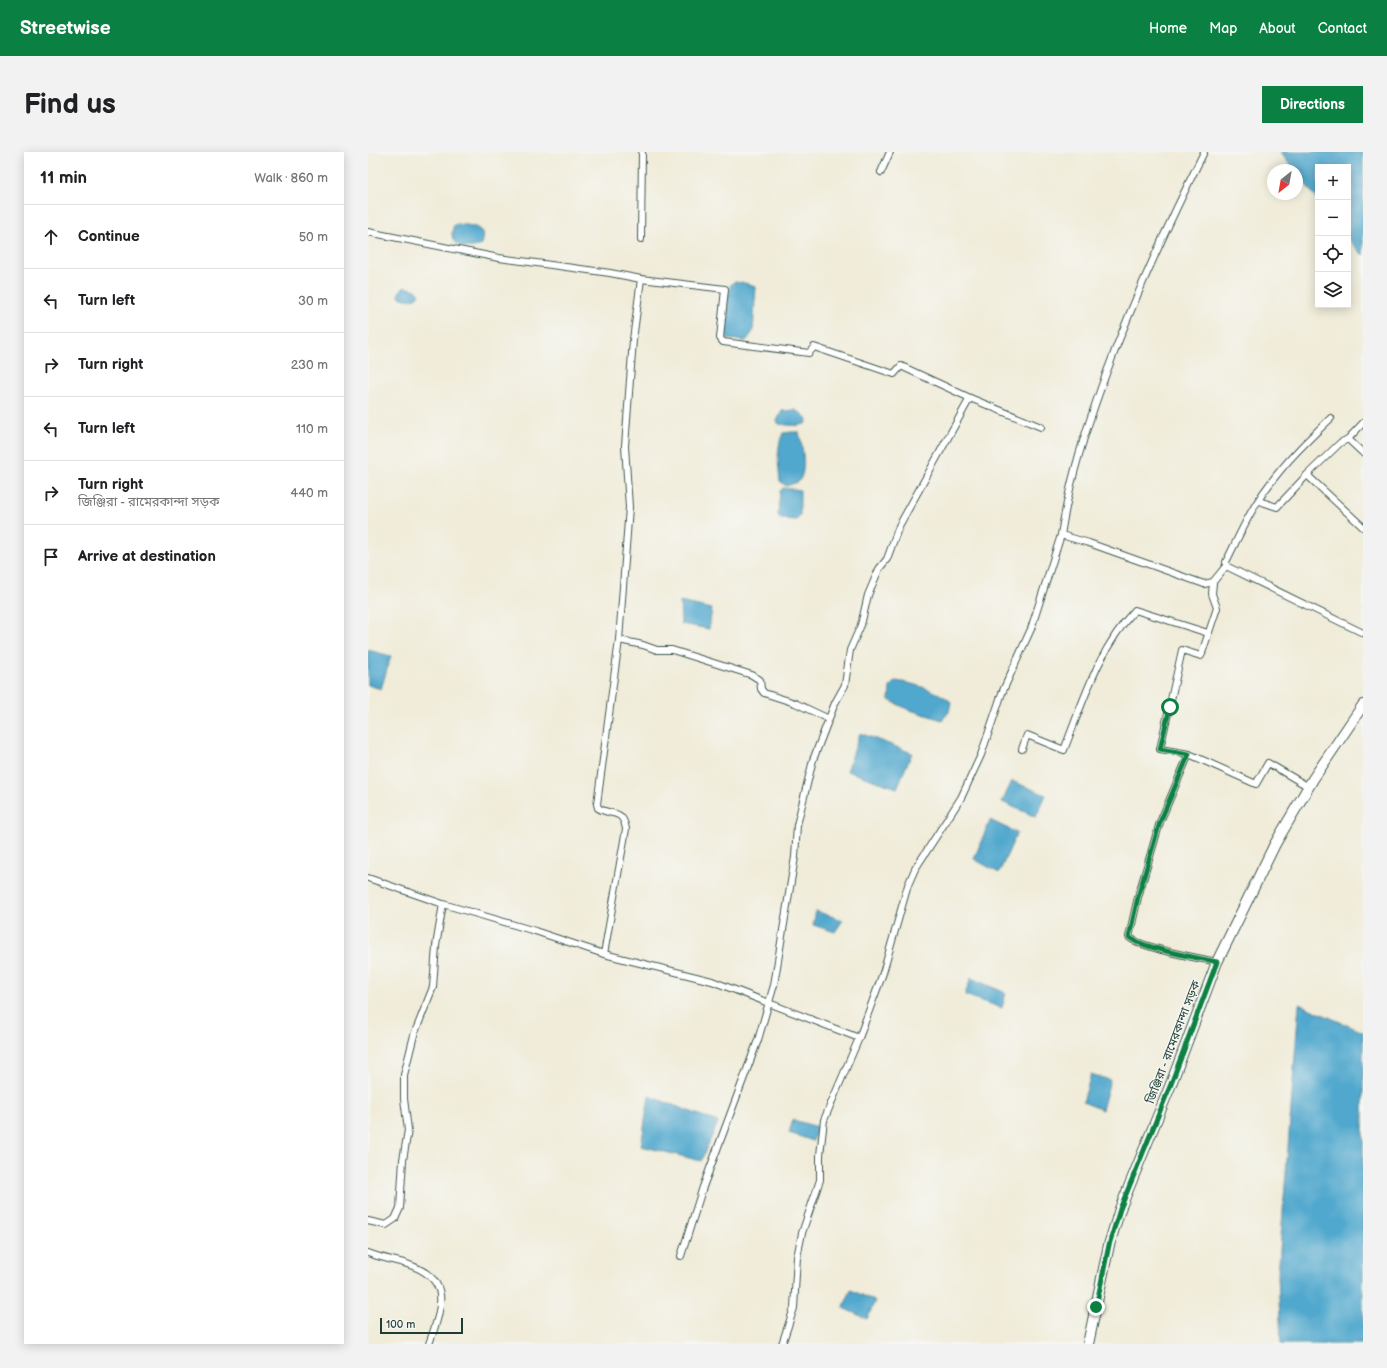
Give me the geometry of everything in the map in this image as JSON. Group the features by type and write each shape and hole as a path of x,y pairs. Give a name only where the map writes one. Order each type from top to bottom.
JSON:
{"main road":[{"name":"জিঞ্জিরা - রামেরকান্দা সড়ক","path":"1088,1344 1109,1245 1120,1209 1171,1084 1217,962 1275,844 1309,787 1363,705"}],"street":[{"path":"641,239 642,152"},
{"path":"881,172 890,152"},
{"path":"782,1344 794,1308 796,1264 802,1233 820,1180 820,1155 824,1120 859,1038 883,973 912,874 961,798 981,755 1002,693 1031,629 1061,535 1067,497 1082,438 1121,333 1157,250 1204,152"},
{"path":"368,232 499,258 610,273 641,280 725,289 720,338 723,342 809,353 814,347 894,374 901,366 970,398 1041,427"},
{"path":"604,954 626,829 624,818 621,815 602,810 598,808 597,804 618,640 629,507 625,446 633,340 641,280"},
{"path":"681,1256 705,1181 758,1040 774,985 795,857 798,825 813,760 844,685 850,650 861,625 868,595 879,569 887,559 899,526 970,398"},
{"path":"1309,787 1268,763 1256,784 1189,754 1160,749 1182,650 1201,656 1217,608 1212,594 1213,582 1226,566 1226,562 1243,527 1268,485 1290,459 1331,418"},
{"path":"1259,501 1277,507 1307,475 1340,443 1348,439 1363,423"},
{"path":"1348,439 1363,453"},
{"path":"1307,475 1363,527"},
{"path":"1061,535 1089,543 1192,581 1204,584 1213,582"},
{"path":"1226,566 1363,633"},
{"path":"1022,749 1027,735 1064,750 1100,661 1120,625 1135,610 1208,633"},
{"path":"618,640 643,645 657,650 672,650 752,675 760,680 761,689 764,693 795,703 829,719"},
{"path":"1189,754 1160,822 1138,897 1129,937 1133,941 1146,945 1217,962"},
{"path":"368,878 443,904 535,931 604,954 712,981 859,1038"},
{"path":"368,1221 386,1225 395,1219 400,1208 403,1160 408,1130 404,1099 404,1076 414,1035 433,987 436,946 443,904"},
{"path":"368,1253 407,1264 430,1275 435,1280 440,1291 438,1310 429,1344"}],"water":[{"path":"1280,152 1363,152 1363,255 1351,242 1351,164 1315,164 1315,196 1303,181 1303,164 1289,164"},
{"path":"454,225 472,226 479,229 483,234 481,245 475,247 463,247 458,245 453,238 452,232"},
{"path":"734,282 745,283 756,287 753,332 746,341 728,339 726,333 725,319 727,304 731,284"},
{"path":"405,287 416,290 419,294 417,297 412,299 406,299 399,296 399,292"},
{"path":"795,410 805,417 807,423 797,425 779,424 777,421 782,411"},
{"path":"799,432 804,465 801,478 798,482 786,486 780,481 778,451 783,433"},
{"path":"783,488 800,490 800,514 797,520 781,519 778,515 780,491"},
{"path":"680,602 712,609 709,629 681,624"},
{"path":"368,650 391,656 381,689 368,685"},
{"path":"895,681 916,685 940,694 951,702 949,712 942,720 907,709 889,700 890,687"},
{"path":"860,733 912,753 897,788 847,771"},
{"path":"1012,781 1046,795 1036,817 1002,802"},
{"path":"990,820 1017,833 999,873 974,859"},
{"path":"816,911 843,920 835,932 813,925"},
{"path":"971,978 1006,993 1002,1008 965,995"},
{"path":"1299,1004 1363,1032 1363,1344 1281,1344 1278,1276"},
{"path":"1091,1074 1110,1080 1102,1110 1083,1102"},
{"path":"649,1096 718,1122 701,1161 641,1146"},
{"path":"793,1120 818,1127 813,1141 789,1133"},
{"path":"851,1290 875,1301 867,1319 843,1308"}],"route":[{"path":"1096,1307 1109,1245 1120,1209 1171,1084 1217,962 1146,945 1133,941 1129,937 1138,897 1160,822 1189,754 1160,749 1170,707"}]}
